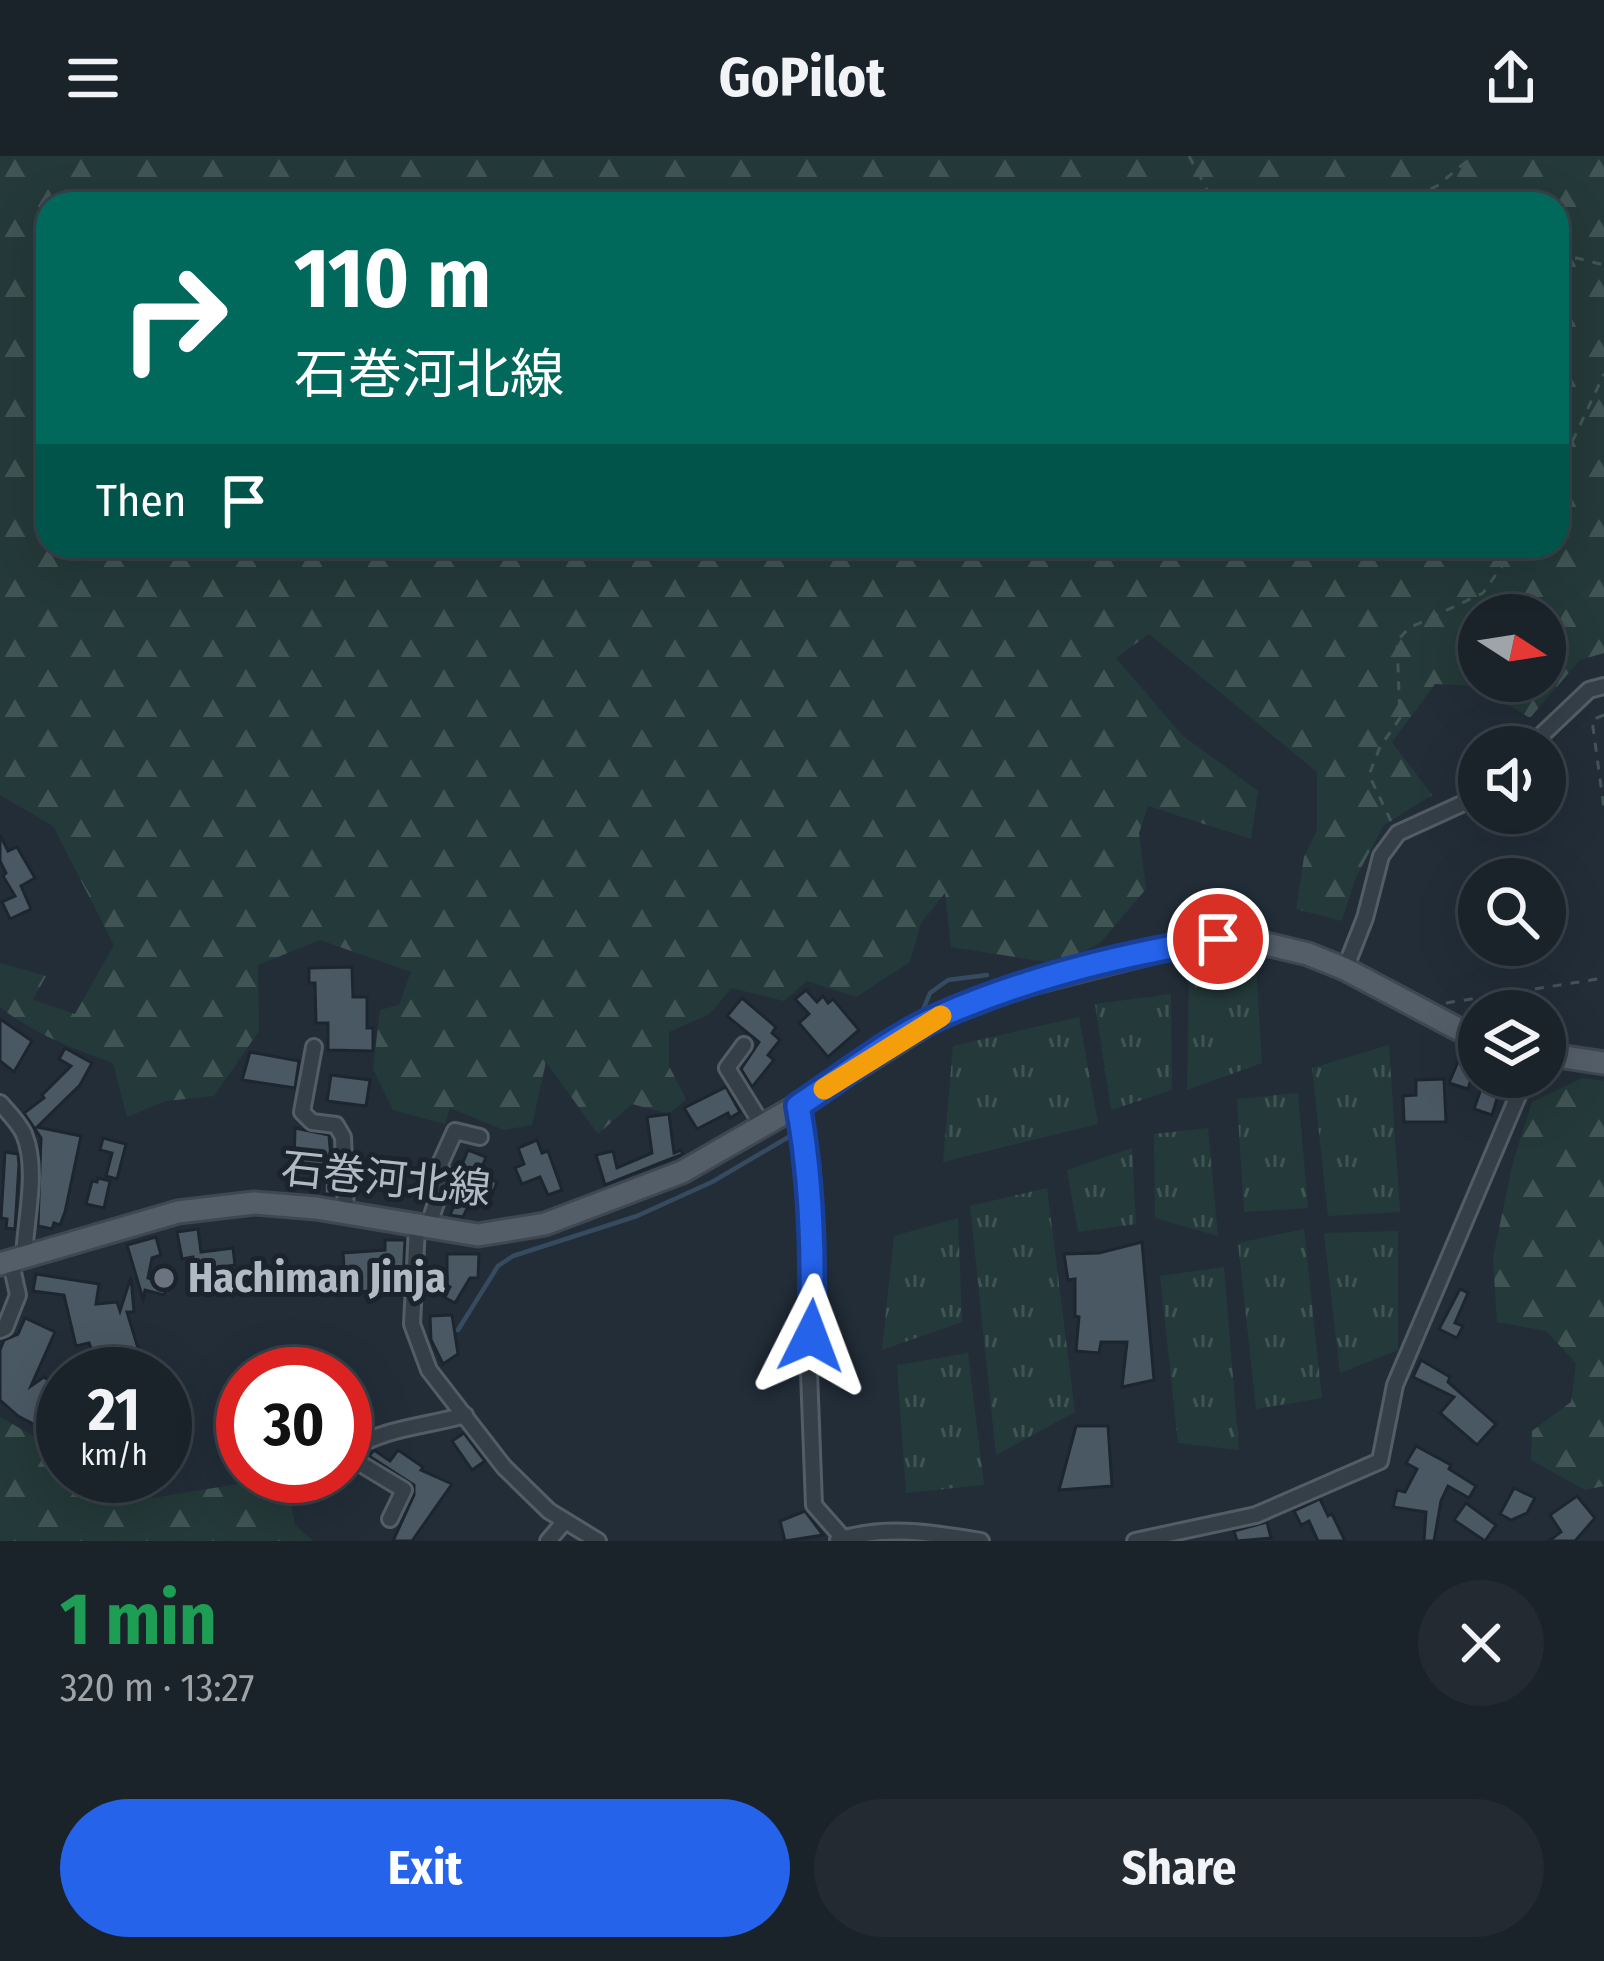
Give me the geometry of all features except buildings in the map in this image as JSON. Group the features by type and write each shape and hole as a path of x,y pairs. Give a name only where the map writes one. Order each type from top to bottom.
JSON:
{"main road":[{"name":"石巻河北線","path":"12,1262 178,1212 254,1203 478,1235 545,1224 682,1172 798,1106 936,1018 1017,987 1130,956 1218,939 1250,940 1308,954 1458,1026"},
{"path":"1566,1057 1604,1063"}],"street":[{"path":"1551,726 1588,690 1604,686"},
{"path":"1345,969 1381,856 1398,833 1458,806"},
{"path":"744,1045 727,1068 763,1126"},
{"path":"314,1047 302,1112 312,1122 336,1125 343,1137 346,1213"},
{"path":"1135,1541 1256,1515 1380,1461 1395,1384 1517,1098"},
{"path":"0,1103 23,1132 29,1168 12,1262 18,1295 0,1330"},
{"path":"798,1106 807,1156 814,1263 809,1372 814,1504 839,1540 862,1532 898,1530 981,1541"},
{"path":"480,1137 454,1131 440,1164 444,1178 423,1227 412,1324 430,1370 504,1467 549,1511 598,1541"},
{"path":"390,1519 404,1490 356,1461 351,1450 372,1435 418,1429 465,1415"},
{"path":"548,1541 565,1521"}],"path":[{"path":"1189,156 1208,192"},
{"path":"1424,192 1473,156"},
{"path":"1569,259 1604,265"},
{"path":"1569,448 1604,374"},
{"path":"1398,833 1369,775 1380,747 1400,718 1397,641 1409,628 1483,593 1508,558"},
{"path":"1604,715 1592,720 1604,809"},
{"path":"1417,1009 1484,994 1604,978"}],"green space":[{"path":"0,156 1604,156 1604,653 1580,660 1566,676 1566,594 1458,594 1458,685 1435,684 1392,742 1432,795 1384,825 1355,879 1342,921 1296,909 1304,857 1317,830 1317,772 1149,634 1116,658 1182,735 1258,791 1251,839 1148,806 1139,833 1146,889 1100,943 1059,964 951,947 945,893 921,923 910,962 856,997 807,981 784,1001 731,988 710,1014 669,1032 669,1066 686,1099 669,1114 632,1104 598,1134 546,1062 532,1125 504,1130 450,1108 445,1124 393,1110 373,1069 380,1010 399,1005 411,972 320,940 258,965 259,1031 214,1096 166,1101 127,1117 113,1063 40,1033 0,1007 0,963 46,976 33,1000 75,1014 114,945 53,826 0,795"},
{"path":"1504,702 1544,702 1530,718"},
{"path":"1256,967 1262,1063 1187,1090 1189,976"},
{"path":"1171,994 1172,1090 1111,1110 1095,1004"},
{"path":"1079,1017 1098,1124 943,1162 953,1046"},
{"path":"1389,1045 1400,1212 1328,1216 1312,1068"},
{"path":"1582,1078 1604,1081 1604,1486 1585,1490 1531,1460 1532,1431 1571,1402 1576,1363 1546,1331 1497,1322 1493,1258 1512,1166 1532,1102 1566,1098 1566,1086"},
{"path":"1298,1093 1308,1208 1244,1212 1237,1099"},
{"path":"1208,1128 1218,1236 1155,1218 1154,1134"},
{"path":"1132,1148 1136,1224 1078,1232 1067,1170"},
{"path":"1047,1188 1075,1412 996,1455 970,1206"},
{"path":"958,1218 962,1322 882,1350 894,1236"},
{"path":"1304,1229 1322,1398 1256,1409 1238,1243"},
{"path":"1398,1231 1398,1350 1340,1373 1324,1233"},
{"path":"1224,1267 1239,1450 1178,1443 1160,1276"},
{"path":"968,1353 984,1485 906,1493 897,1365"},
{"path":"0,1417 36,1438 36,1503 192,1503 192,1492 216,1488 216,1503 291,1503 295,1525 313,1541 0,1541"}],"waterway":[{"path":"830,1072 922,1012 930,993 948,980 987,975"},
{"path":"458,1330 498,1266 513,1256 637,1216 712,1182 792,1135"}],"slow traffic":[{"path":"824,1089 941,1016"}],"place":[{"name":"Hachiman Jinja","path":"164,1278"}],"route":[{"path":"811,1336 814,1263 807,1156 798,1106 936,1018 1055,976 1218,939"}]}
